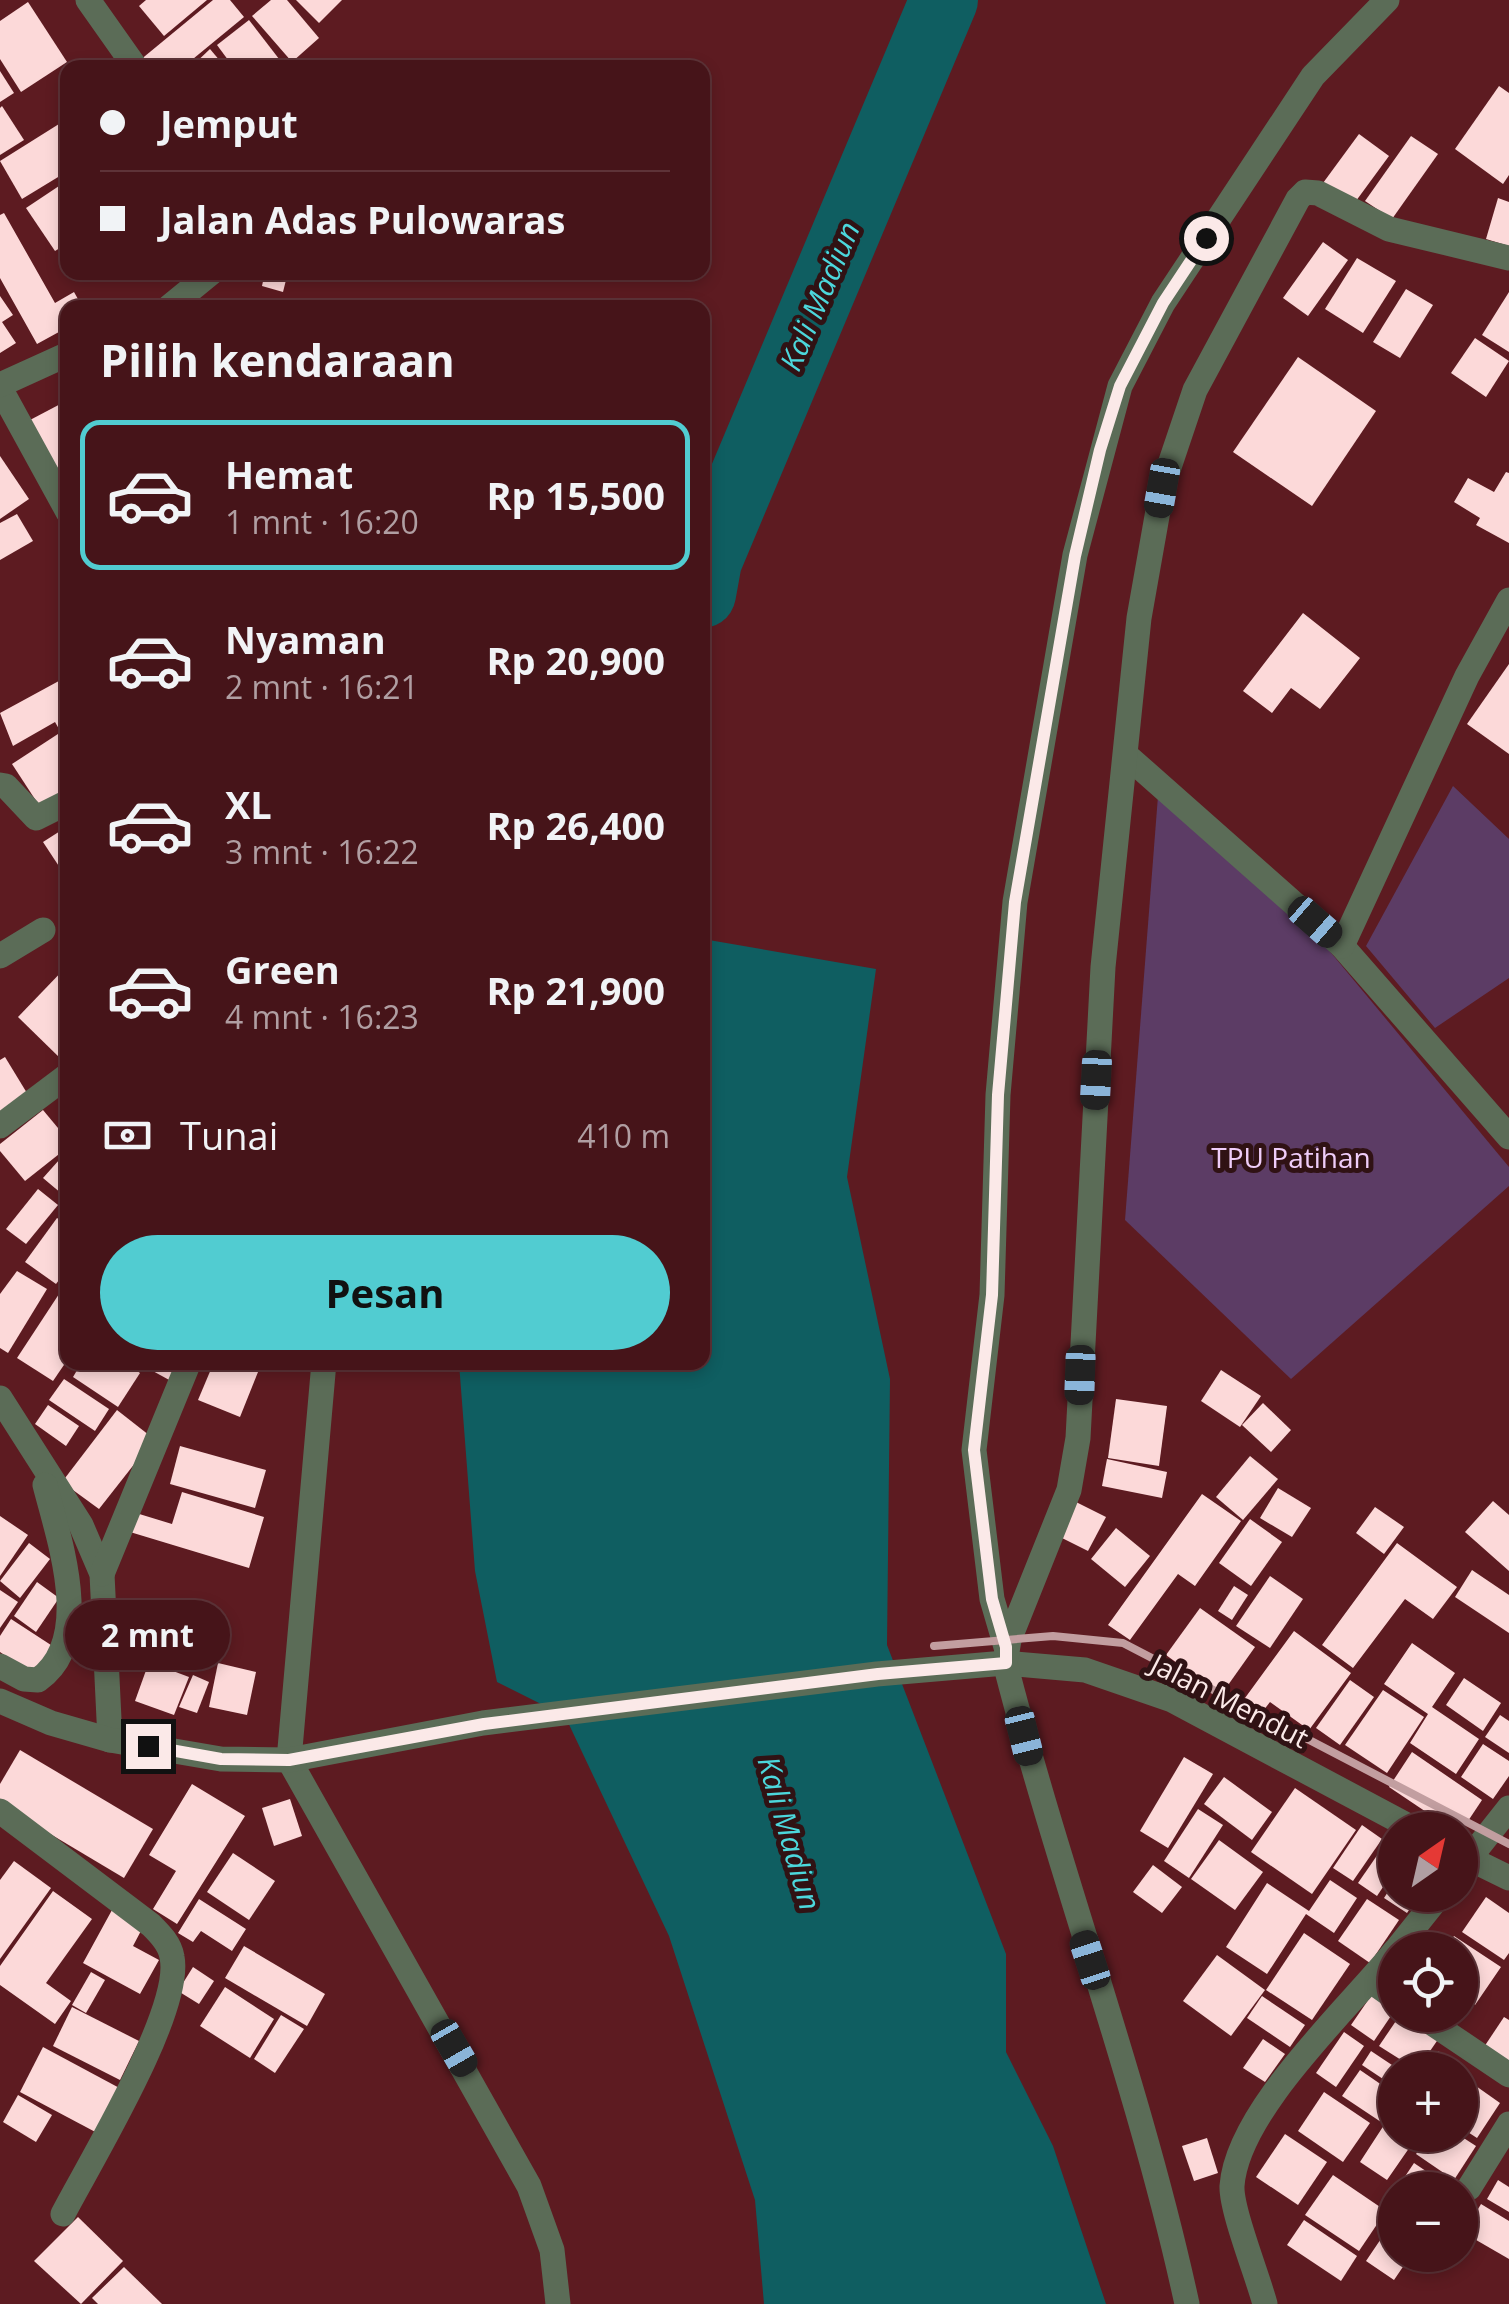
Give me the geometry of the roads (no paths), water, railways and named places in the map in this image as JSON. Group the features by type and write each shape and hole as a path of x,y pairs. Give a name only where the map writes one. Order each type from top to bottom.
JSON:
{"street":[{"path":"88,0 130,60"},
{"path":"1188,2304 1162,2186 1043,1810 992,1599 974,1450 992,1295 998,1095 1015,902 1079,538 1120,386 1163,303 1313,76 1387,0"},
{"path":"1006,1655 1070,1490 1078,1438 1103,967 1138,618 1162,488 1195,390 1298,199 1306,192 1318,192 1389,229 1509,258"},
{"path":"180,300 206,280"},
{"path":"60,358 0,387 60,497"},
{"path":"1342,946 1467,676 1509,600"},
{"path":"1126,755 1342,946 1509,1137"},
{"path":"0,785 6,786 36,818 60,806"},
{"path":"0,956 43,930"},
{"path":"0,1126 60,1081"},
{"path":"102,1574 187,1370"},
{"path":"323,1370 289,1760 528,2186 552,2250 558,2304"},
{"path":"0,1398 81,1526 102,1574 110,1740"},
{"path":"0,1666 24,1679 38,1680 60,1658 67,1622 65,1564 38,1461"},
{"name":"Jalan Mendut","path":"0,1701 51,1724 110,1740 221,1759 289,1760 484,1724 1006,1655 1126,1680 1381,1812"},
{"path":"1478,1844 1509,1808"},
{"path":"0,1811 151,1925 168,1944 174,1960 167,2008 63,2214"},
{"path":"1478,1867 1509,1878"},
{"path":"1410,1932 1426,1912"},
{"path":"1265,2304 1232,2189 1244,2137 1280,2086 1378,1971"},
{"path":"1370,1981 1378,1986"},
{"path":"1445,2032 1509,2075"},
{"path":"1478,2172 1509,2124"}],"water":[{"path":"710,940 876,969 847,1177 890,1379 887,1645 1006,1954 1006,2052 1053,2146 1106,2304 764,2304 755,2200 669,1936 565,1716 497,1682 475,1571 460,1370 710,1370"}],"waterway":[{"name":"Kali Madiun","path":"710,556 944,0"}],"railway":[{"path":"934,1646 1053,1636 1123,1643 1509,1844"}],"park label":[{"name":"TPU Patihan","path":"1291,1157"}]}
